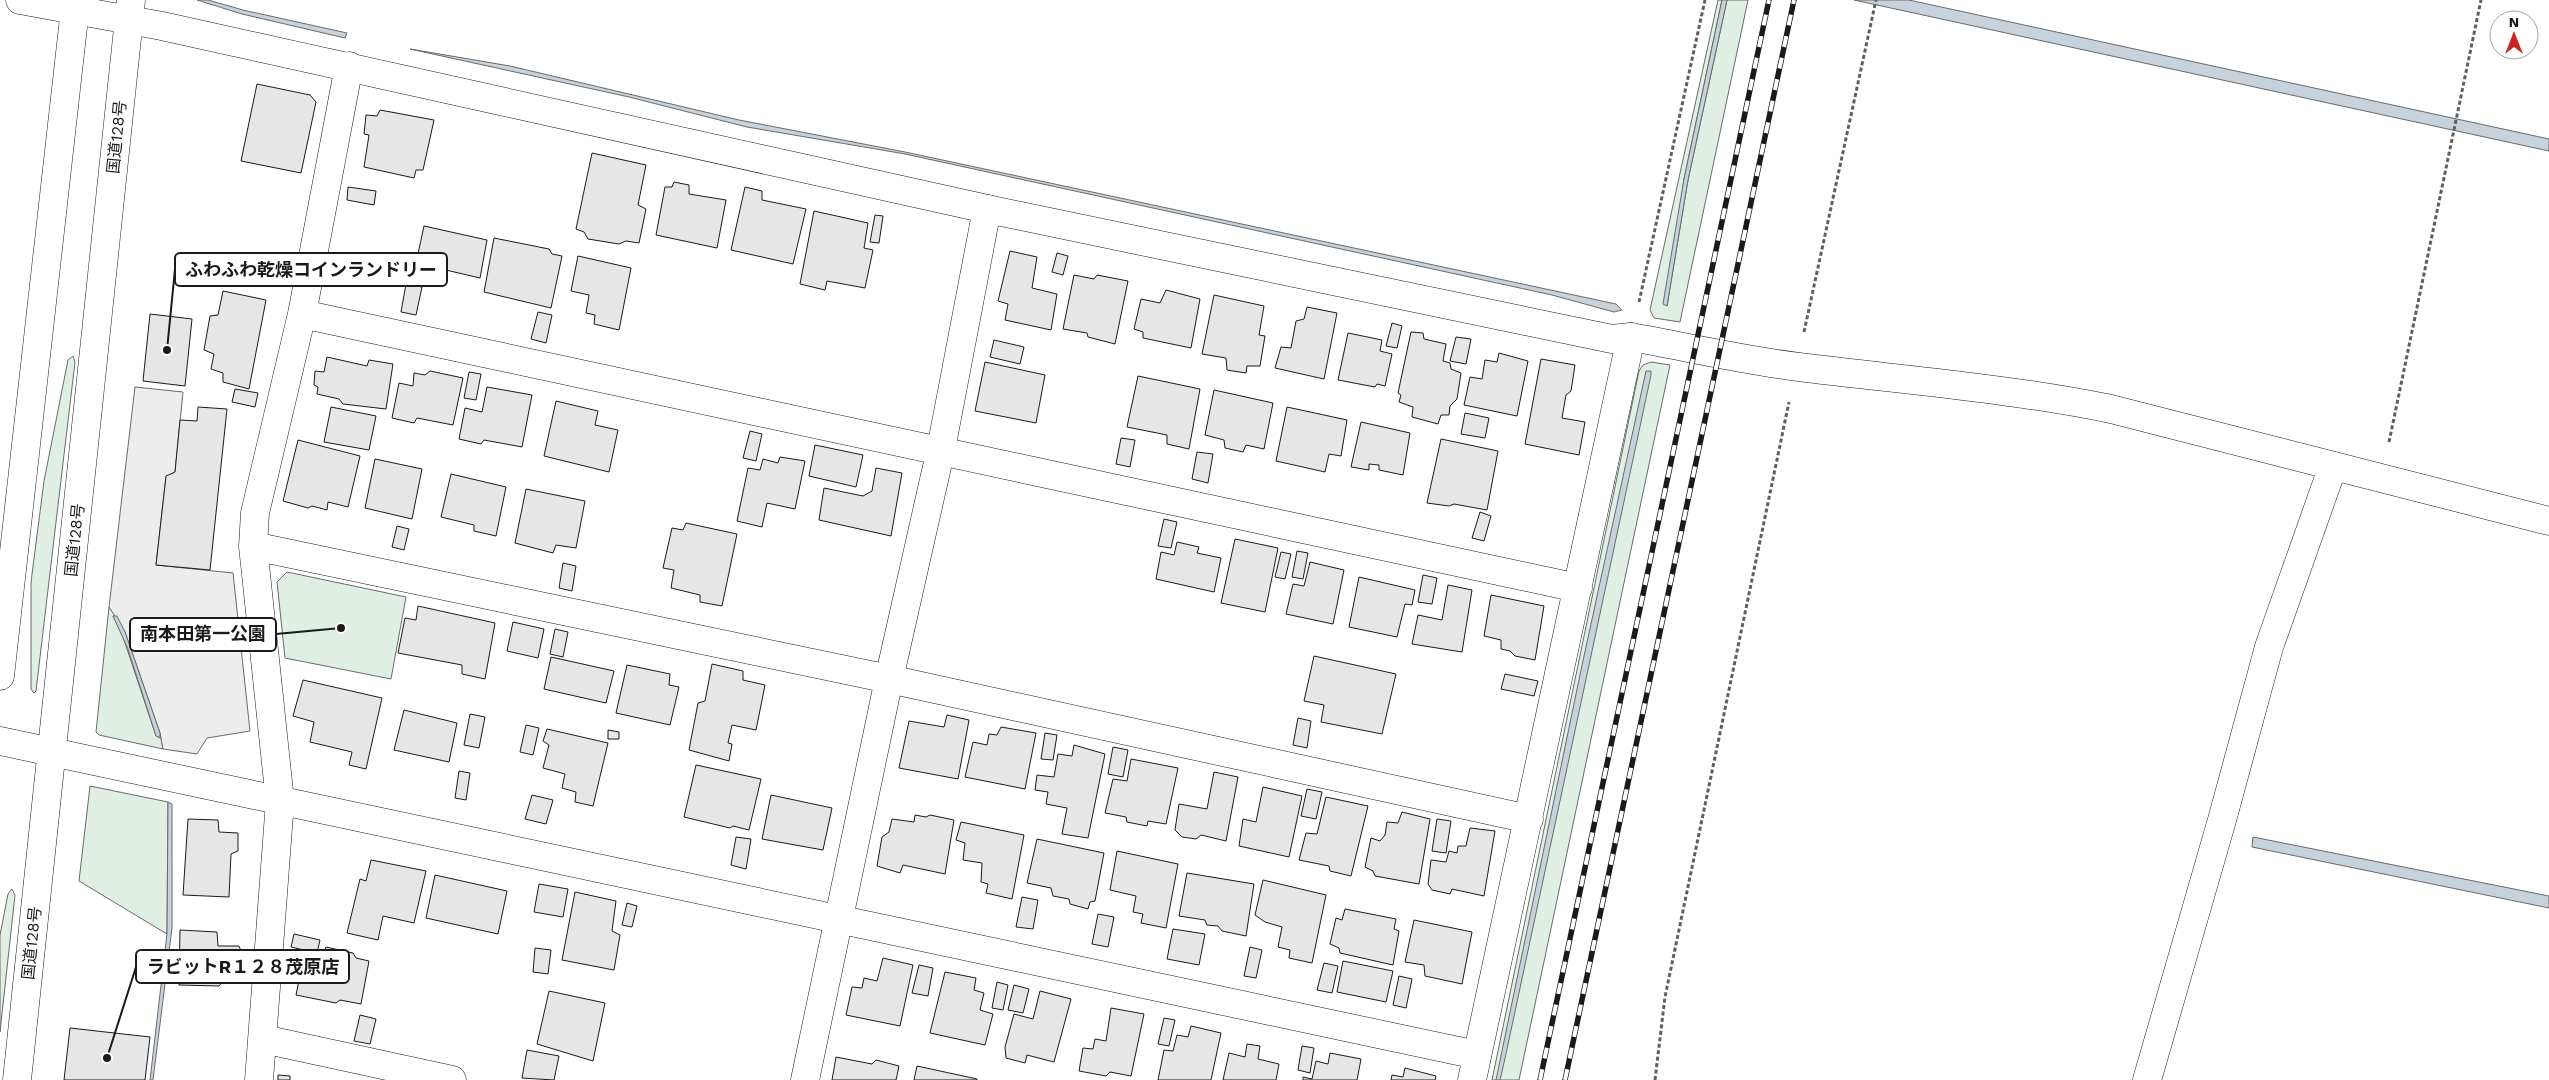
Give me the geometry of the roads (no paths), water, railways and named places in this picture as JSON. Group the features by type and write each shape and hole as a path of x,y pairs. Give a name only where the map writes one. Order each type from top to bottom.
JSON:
{"main road":[{"path":"20,0 130,10 349,66 987,209 1612,340 1631,337 1797,366 2059,398 2160,420 2549,522"},
{"path":"0,676 75,5"},
{"name":"国道128号","path":"16,1080 130,10"},
{"path":"259,1080 280,801 253,546 255,513 302,314 349,66"},
{"path":"805,1080 889,679 941,450 987,209"},
{"path":"302,314 1578,588"},
{"path":"0,741 838,918 1474,1068 1631,337"},
{"path":"2147,1080 2222,820 2268,647 2333,466"},
{"path":"253,546 889,679 1529,819"},
{"path":"263,1039 452,1080"}],"railway":[{"path":"1540,1080 1769,0"},
{"path":"1565,1080 1794,0"}],"place":[{"name":"ふわふわ乾燥コインランドリー","path":"167,350"},
{"name":"南本田第一公園","path":"341,628"},
{"name":"ラビットR１２８茂原店","path":"107,1058"}]}
